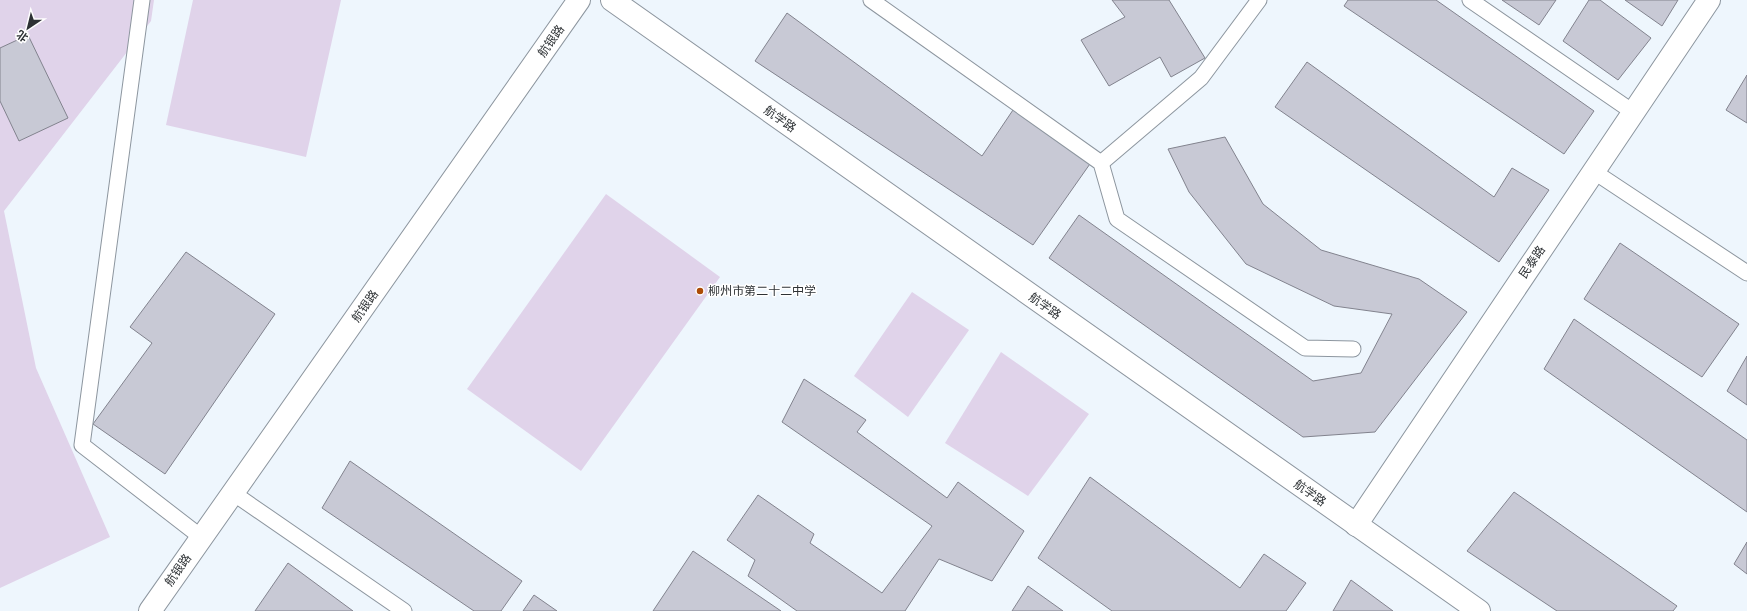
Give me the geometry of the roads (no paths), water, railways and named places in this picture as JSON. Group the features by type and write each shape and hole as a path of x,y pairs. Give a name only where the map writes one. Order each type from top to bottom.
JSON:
{"street":[{"name":"航银路","path":"150,611 579,0"},
{"name":"航学路","path":"612,0 1479,611"},
{"name":"民泰路","path":"1356,525 1709,0"}],"lane":[{"path":"142,0 82,445 201,537"},
{"path":"872,0 1101,163 1117,219 1305,348 1353,349"},
{"path":"1101,163 1201,78 1260,0"},
{"path":"1470,0 1633,112"},
{"path":"1593,171 1747,273"},
{"path":"233,493 404,611"}],"place":[{"name":"柳州市第二十二中学","path":"700,291"}]}
